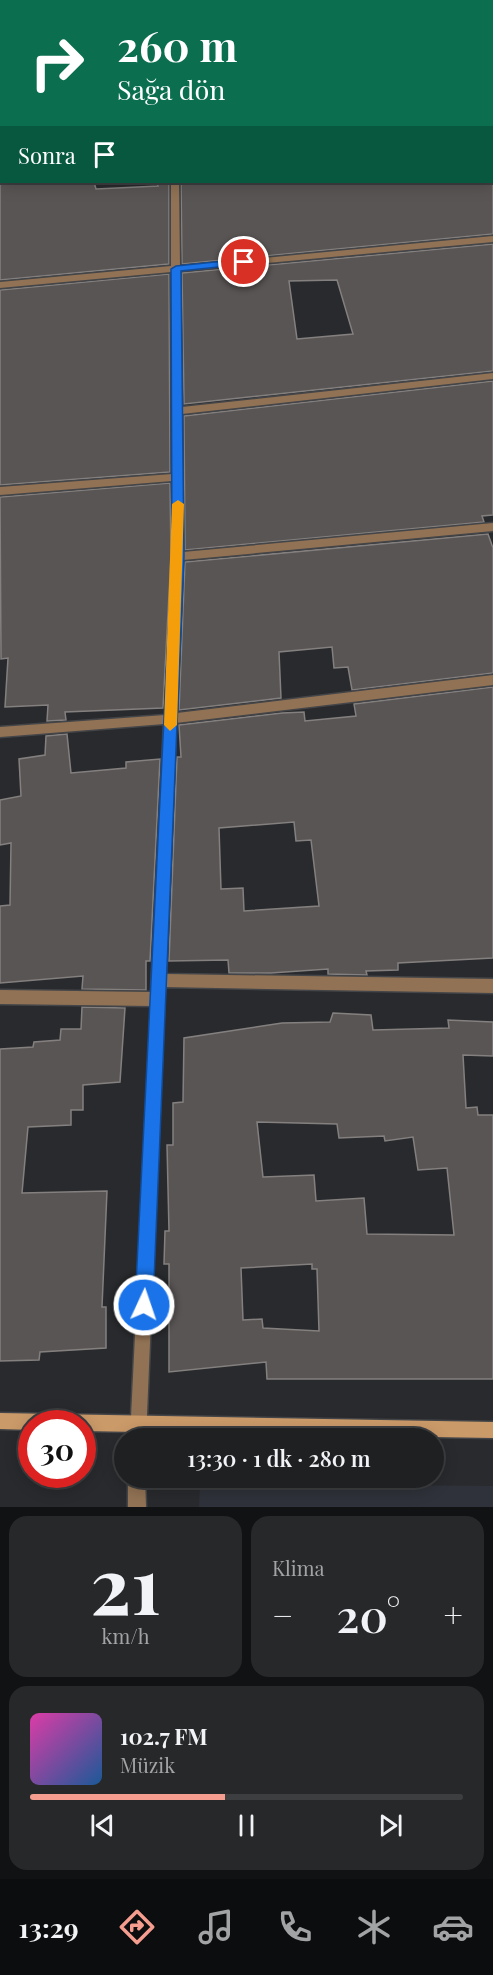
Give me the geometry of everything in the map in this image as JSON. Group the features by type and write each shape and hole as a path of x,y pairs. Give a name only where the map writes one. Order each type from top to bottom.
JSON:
{"street":[{"path":"138,1428 178,556 175,183"},
{"path":"0,285 493,239"},
{"path":"178,411 493,376"},
{"path":"0,491 178,477"},
{"path":"178,556 493,527"},
{"path":"0,732 171,719 493,680"},
{"path":"158,980 493,986"},
{"path":"0,997 158,999"},
{"path":"0,1421 114,1428"},
{"path":"444,1430 493,1430"},
{"path":"137,1488 137,1507"}],"shaded area":[{"path":"493,1486 493,1507 199,1507 200,1488"}],"building":[{"path":"0,183 94,183 96,189 158,186 156,183 169,183 169,264 0,280"},
{"path":"181,183 493,183 493,234 182,264"},
{"path":"493,244 493,371 184,404 182,273","holes":["337,280 353,334 297,339 289,281"]},
{"path":"169,274 170,472 0,485 0,290"},
{"path":"493,381 493,515 482,516 484,522 185,550 184,416"},
{"path":"170,483 171,556 163,708 65,712 66,720 47,721 48,705 5,707 8,658 1,659 0,497"},
{"path":"488,534 493,548 493,673 352,690 348,667 334,668 332,647 279,652 281,698 179,710 185,562"},
{"path":"493,687 493,958 398,963 398,970 366,971 367,975 328,974 328,969 229,973 228,960 169,961 177,757 181,757 179,725 282,713 304,712 305,721 356,716 354,704","holes":["294,822 296,841 311,840 319,906 244,911 243,888 221,889 219,828"]},
{"path":"67,734 71,773 126,768 126,762 160,759 150,961 146,961 146,990 82,989 83,976 0,983 0,906 10,905 11,843 0,845 0,800 21,796 19,759 45,755 46,736"},
{"path":"82,1007 125,1008 120,1082 83,1085 83,1110 71,1110 71,1125 28,1127 22,1193 107,1191 102,1307 106,1307 106,1348 40,1352 39,1360 0,1361 0,1049 33,1047 34,1042 60,1040 61,1029 81,1029"},
{"path":"333,1013 371,1015 373,1030 449,1028 448,1020 493,1022 493,1056 463,1055 466,1108 477,1107 478,1115 493,1115 493,1379 267,1379 266,1362 169,1372 169,1264 164,1264 165,1231 169,1231 167,1145 173,1145 173,1103 183,1102 184,1038 282,1023 330,1022","holes":["257,1122 337,1124 339,1138 384,1136 385,1141 413,1137 418,1170 447,1168 454,1235 367,1234 364,1198 316,1201 314,1175 263,1177","312,1264 312,1269 317,1269 319,1331 263,1328 262,1319 243,1320 241,1268"]}],"slow traffic":[{"path":"170,725 178,556 178,504"}],"route":[{"path":"144,1305 178,556 176,269 244,262"}]}
